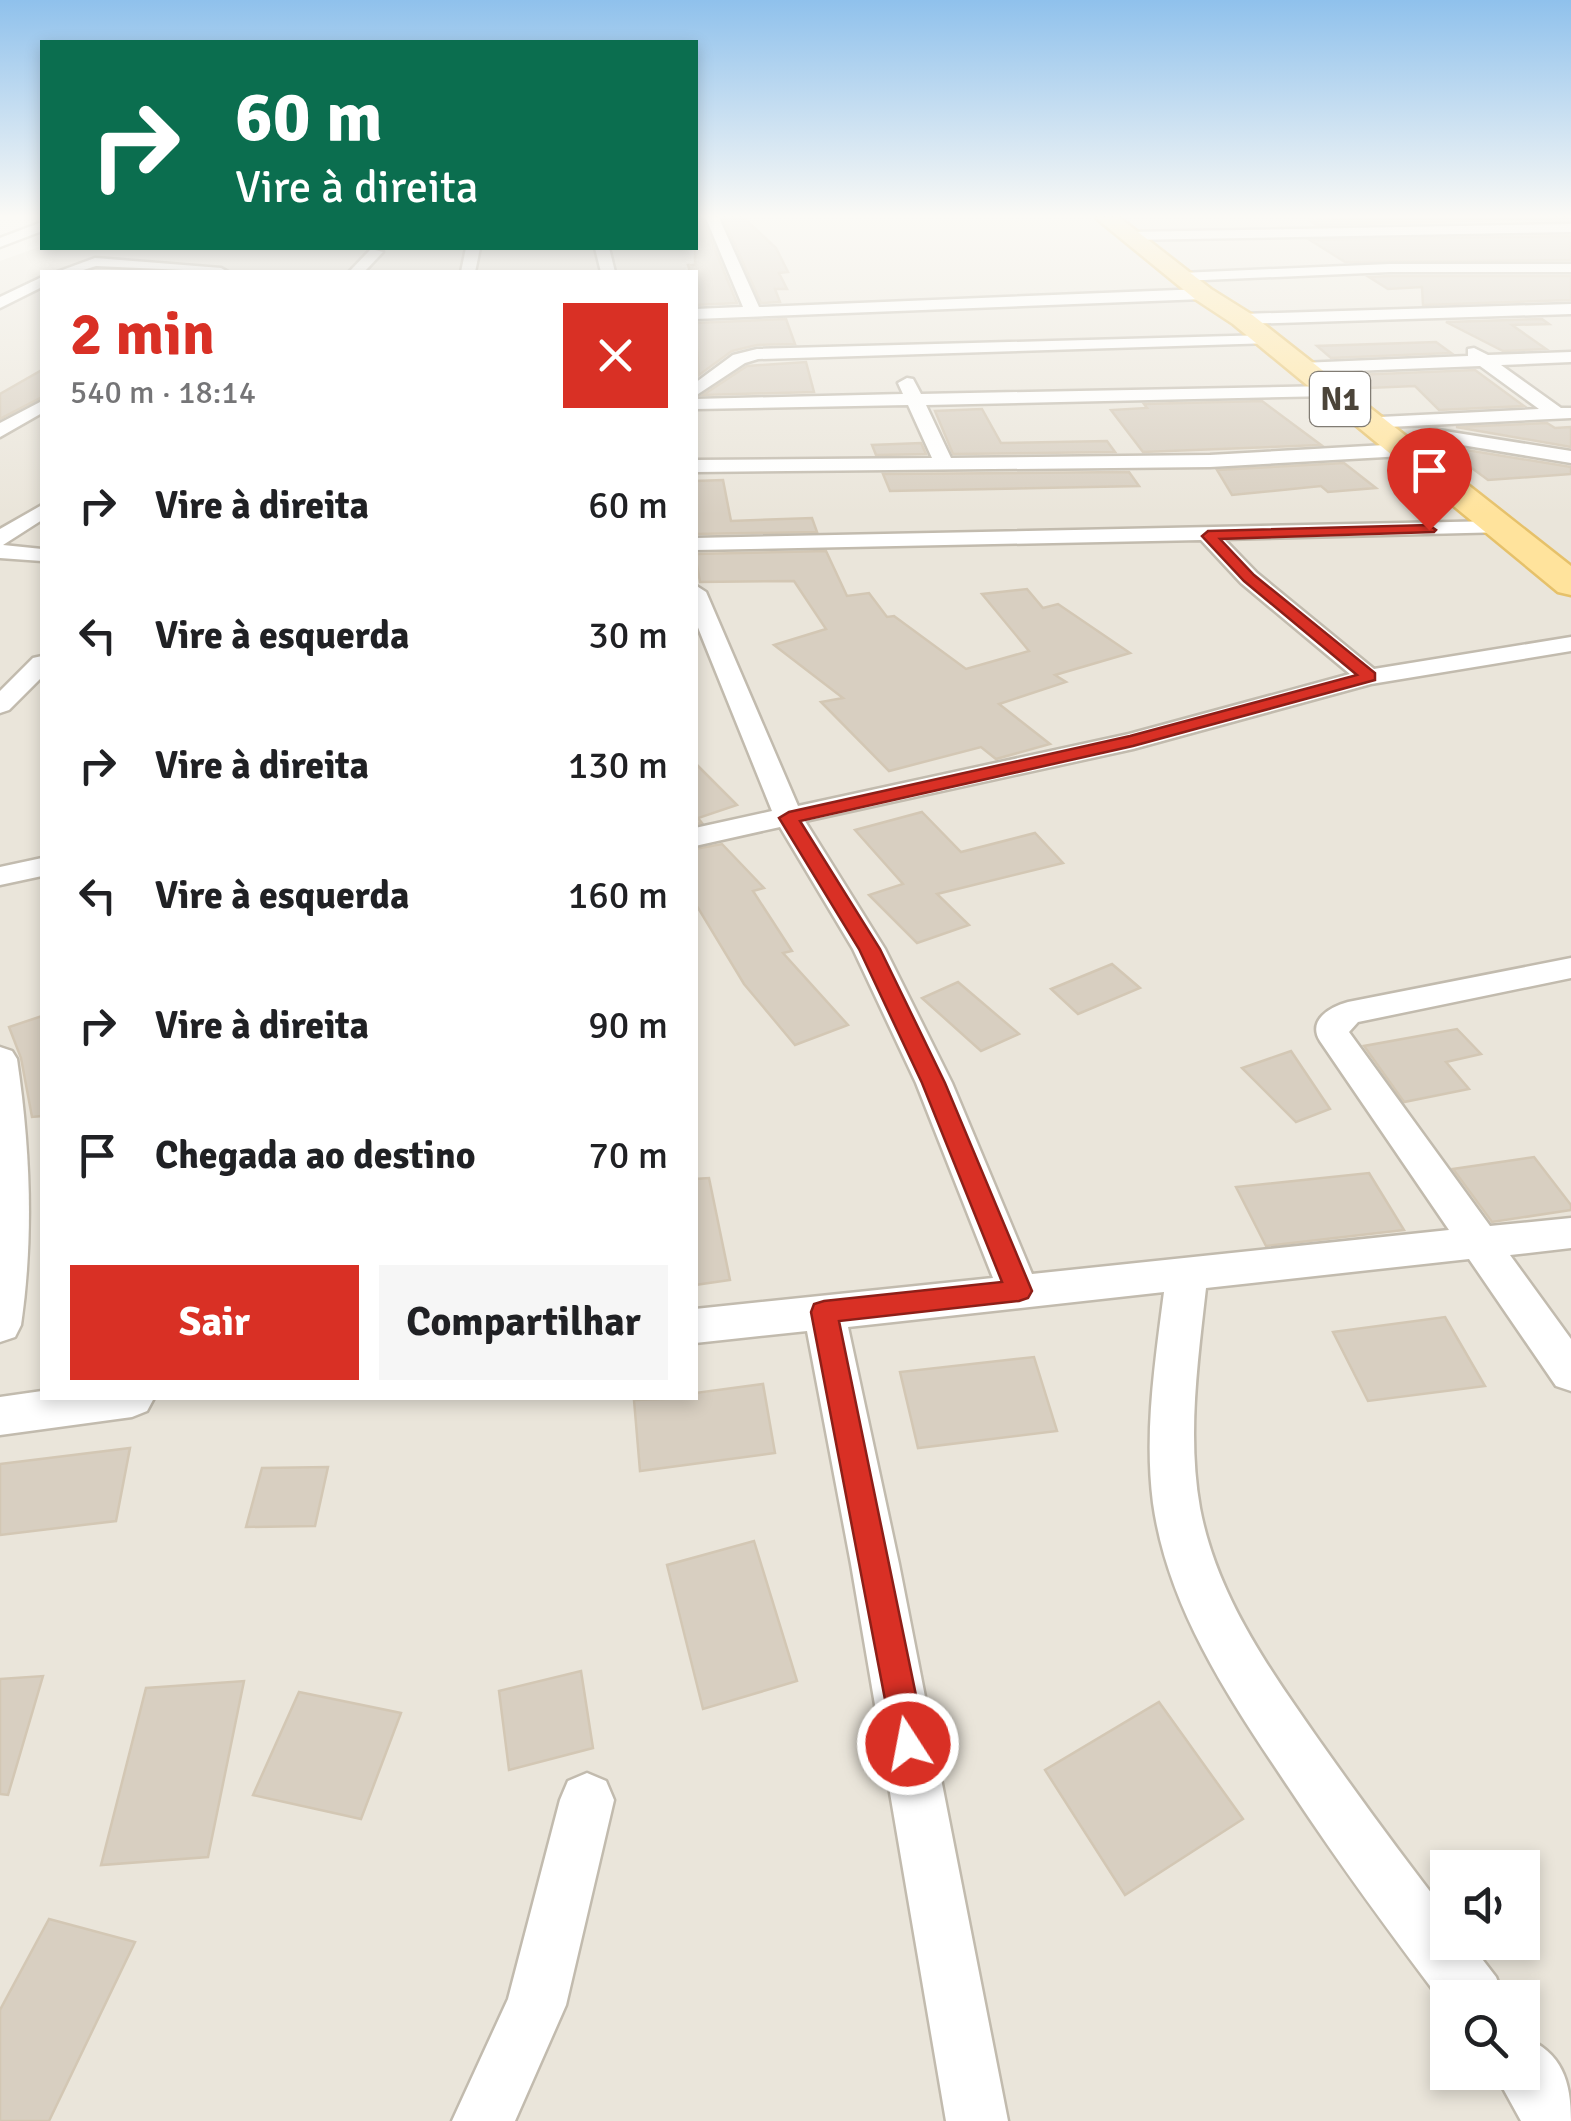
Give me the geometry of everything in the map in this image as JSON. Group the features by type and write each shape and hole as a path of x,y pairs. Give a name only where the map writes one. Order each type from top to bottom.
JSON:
{"main road":[{"name":"N1","path":"1239,317 1571,584"}],"street":[{"path":"792,317 877,328 1267,340"},
{"path":"698,389 740,359 757,354 877,328 960,317"},
{"path":"1242,319 1286,317"},
{"path":"1427,317 1449,334"},
{"path":"877,328 945,465"},
{"path":"1465,346 1564,413"},
{"path":"1301,368 1571,357"},
{"path":"698,404 1331,391"},
{"path":"0,431 40,407"},
{"path":"1371,426 1564,413"},
{"path":"1371,426 1571,457"},
{"path":"698,466 1238,460 1403,450"},
{"path":"0,539 40,512"},
{"path":"698,544 1499,527"},
{"path":"1208,536 1249,578 1369,677"},
{"path":"0,551 40,555"},
{"path":"698,599 789,818 870,949 934,1083 1019,1291"},
{"path":"698,836 1133,741 1369,677 1571,644"},
{"path":"0,705 40,666"},
{"path":"0,876 40,867"},
{"path":"1571,968 1348,1013 1332,1024 1336,1043 1571,1373"},
{"path":"0,1059 11,1157 6,1293 0,1325"},
{"path":"698,1326 1571,1233"},
{"path":"1187,1272 1172,1458 1177,1510 1204,1604 1248,1682 1365,1854 1460,1980"},
{"path":"824,1312 977,2121"},
{"path":"0,1416 117,1400"},
{"path":"482,2121 536,2005 587,1800"},
{"path":"1538,2090 1558,2121"}],"shaded area":[{"path":"0,317 40,317 40,1400 698,1400 698,317 1571,317 1571,2121 0,2121"}],"building":[{"path":"786,319 795,344 757,345 732,351 699,375 698,323"},
{"path":"1542,319 1549,324 1512,325 1546,349 1503,351 1446,322"},
{"path":"1436,342 1451,353 1331,358 1317,346"},
{"path":"806,362 814,392 703,395 747,366"},
{"path":"1475,370 1524,406 1439,410 1415,386 1368,388 1352,375"},
{"path":"40,371 40,398 0,419 0,394"},
{"path":"1262,401 1321,445 1143,452 1111,410 1147,408 1144,404"},
{"path":"982,409 1001,443 1107,441 1115,452 953,454 935,411"},
{"path":"1547,423 1555,428 1571,427 1571,447 1456,427"},
{"path":"921,443 926,454 876,455 872,445"},
{"path":"1442,446 1571,467 1571,474 1488,480"},
{"path":"1344,463 1376,488 1328,492 1321,486 1232,495 1217,470"},
{"path":"1129,472 1139,486 890,491 883,474"},
{"path":"723,480 731,521 812,518 817,532 698,534 698,481"},
{"path":"826,551 847,596 869,593 887,617 894,616 966,669 1029,651 982,594 1027,589 1043,608 1058,604 1130,653 1055,675 1066,682 999,704 1050,744 996,759 981,747 889,771 821,702 843,698 774,645 826,629 794,581 700,582 698,554"},
{"path":"698,766 737,805 698,818"},
{"path":"922,812 961,852 1035,833 1063,863 937,894 969,925 917,943 869,895 903,884 855,830"},
{"path":"722,844 764,888 753,891 792,951 783,953 848,1025 795,1045 744,984 698,908 698,848"},
{"path":"1112,964 1140,988 1078,1014 1051,989"},
{"path":"958,982 1019,1034 981,1051 922,998"},
{"path":"40,1017 40,1116 32,1117 21,1058 9,1027"},
{"path":"1457,1029 1481,1054 1446,1062 1469,1089 1404,1102 1364,1046"},
{"path":"1291,1051 1330,1109 1296,1122 1242,1068"},
{"path":"1534,1157 1571,1210 1492,1222 1453,1169"},
{"path":"1369,1173 1404,1230 1266,1246 1236,1187"},
{"path":"709,1178 730,1280 698,1285 698,1179"},
{"path":"1445,1317 1485,1386 1368,1401 1333,1332"},
{"path":"1034,1357 1057,1431 918,1448 900,1372"},
{"path":"763,1384 775,1453 640,1471 634,1400 698,1400 698,1393"},
{"path":"130,1448 116,1521 0,1535 0,1464"},
{"path":"328,1467 315,1526 246,1527 262,1468"},
{"path":"754,1541 797,1681 703,1709 667,1565"},
{"path":"581,1671 593,1748 509,1770 499,1691"},
{"path":"43,1676 8,1795 0,1794 0,1679"},
{"path":"244,1681 208,1857 101,1865 146,1688"},
{"path":"299,1692 401,1713 361,1819 253,1795"},
{"path":"1159,1702 1243,1819 1125,1895 1045,1770"},
{"path":"49,1919 135,1942 49,2121 0,2121 0,2010"}],"route":[{"path":"908,1744 824,1312 1019,1291 934,1083 870,949 789,818 1133,741 1369,677 1249,578 1208,536 1429,530"}]}
